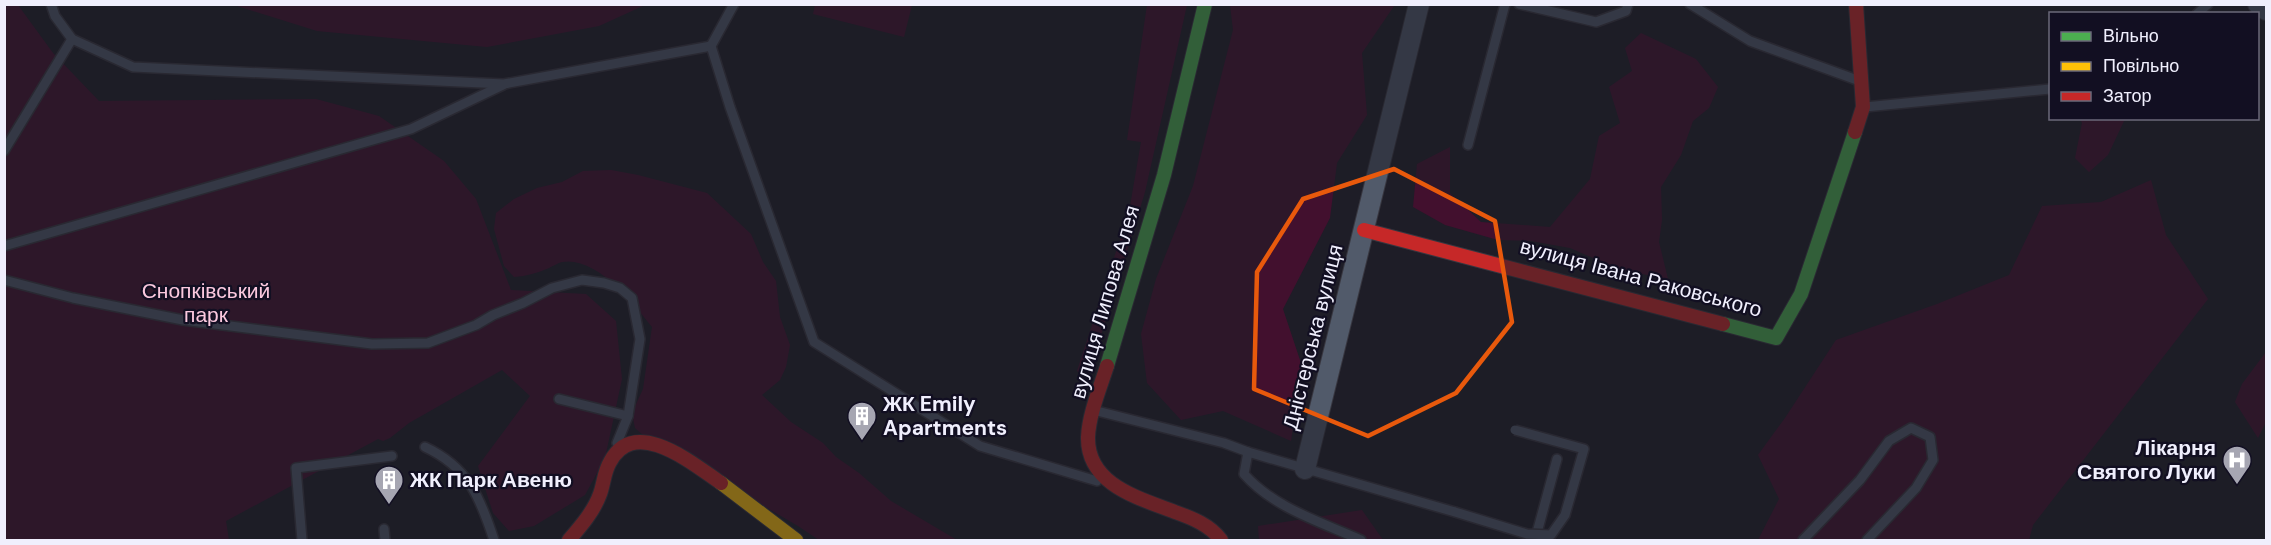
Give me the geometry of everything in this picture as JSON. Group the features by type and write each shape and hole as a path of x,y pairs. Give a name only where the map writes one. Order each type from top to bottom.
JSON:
{"street":[{"name":"вулиця Липова Алея","path":"1205,4 1164,175 1094,410 1088,438 1090,457 1094,467 1112,486 1195,520 1217,534 1221,540"},
{"name":"Дністерська вулиця","path":"1305,469 1419,4"},
{"name":"вулиця Івана Раковського","path":"1364,230 1776,338 1801,294 1863,107 1856,4"},
{"path":"2258,4 2266,10"},
{"path":"570,540 598,500 610,459 631,443 644,441 662,446 695,466 796,540"}],"lane":[{"path":"51,4 55,16 72,39 133,67 504,84 711,46"},
{"path":"734,4 711,46 730,107 814,342 980,446 1112,486"},
{"path":"1468,145 1505,4"},
{"path":"1519,4 1596,22 1626,11 1628,4"},
{"path":"1690,4 1750,41 1861,82"},
{"path":"4,151 72,39"},
{"path":"4,246 411,129 504,84"},
{"path":"1863,107 2049,89"},
{"path":"4,280 73,298 183,320 372,344 428,343 476,325 552,288 582,280 604,283 620,288 632,298 640,339 628,416 610,459"},
{"path":"560,399 628,416"},
{"path":"1094,410 1224,442 1248,452 1527,534 1551,535 1565,515 1584,449 1515,430"},
{"path":"1803,540 1860,480 1889,441 1911,428 1930,437 1933,460 1916,488 1867,540"},
{"path":"425,447 442,455 464,473 484,510 494,540"},
{"path":"1248,452 1244,474 1258,490 1298,513 1361,540"},
{"path":"302,540 296,468 392,456"},
{"path":"381,458 381,470"},
{"path":"1535,540 1557,459"},
{"path":"384,529 385,540"}],"highlighted area":[{"path":"1394,169 1495,221 1512,322 1456,393 1368,436 1254,389 1257,272 1303,199"}],"green space":[{"path":"815,4 912,5 904,37 813,14"},
{"name":"Снопківський парк","path":"5,5 18,5 53,53 99,101 316,99 379,116 444,161 476,199 511,290 586,294 616,321 622,379 605,458 585,495 534,526 509,531 493,513 478,466 530,396 502,370 409,423 390,438 383,441 378,439 226,521 229,540 5,540"},
{"path":"234,5 645,5 599,26 487,47 317,31"},
{"path":"1147,5 1187,5 1145,192 1088,378 1077,371 1129,212 1141,142 1127,140"},
{"path":"1230,5 1394,6 1362,53 1367,115 1337,163 1330,218 1283,309 1302,366 1291,441 1223,411 1181,420 1147,383 1141,334 1156,279 1193,186 1233,30"},
{"path":"1641,33 1696,59 1718,87 1709,108 1693,121 1681,155 1661,187 1662,220 1659,242 1668,279 1621,270 1570,248 1531,241 1498,240 1445,225 1413,207 1417,164 1450,147 1450,193 1481,222 1550,227 1590,179 1599,136 1620,123 1609,87 1632,71 1625,48"},
{"path":"2080,120 2126,120 2108,155 2089,172 2075,158 2082,123"},
{"path":"611,170 707,193 751,234 763,262 776,281 780,317 790,345 786,367 780,380 762,395 791,422 823,443 836,457 859,473 891,501 957,540 819,540 643,435 635,428 632,413 643,389 652,327 625,295 588,266 575,262 562,262 536,273 514,277 504,266 494,229 496,213 514,199 537,188 562,182 583,171"},
{"path":"2151,180 2166,235 2208,299 2033,525 2029,540 1758,540 1779,499 1758,455 1836,340 1937,304 2009,275 2042,206 2101,202"},
{"path":"2266,352 2266,422 2258,438 2235,402 2242,384"},
{"path":"1362,510 1383,540 1259,540 1258,526"}],"traffic: fast":[{"path":"1107,366 1164,175 1205,4"},
{"path":"1723,324 1776,338 1801,294 1855,132"}],"traffic: slow":[{"path":"721,483 796,540"}],"traffic: jam":[{"path":"1855,132 1863,107 1856,4"},
{"path":"1364,230 1723,324"},
{"path":"1107,366 1090,419 1088,437 1090,453 1096,467 1106,478 1131,495 1188,517 1212,530 1221,540"},
{"path":"569,540 594,506 610,462 621,449 634,443 649,443 664,448 721,483"}],"place":[{"name":"ЖК Emily Apartments","path":"862,442"},
{"name":"Лікарня Святого Луки","path":"2237,486"},
{"name":"ЖК Парк Авеню","path":"389,506"}]}
